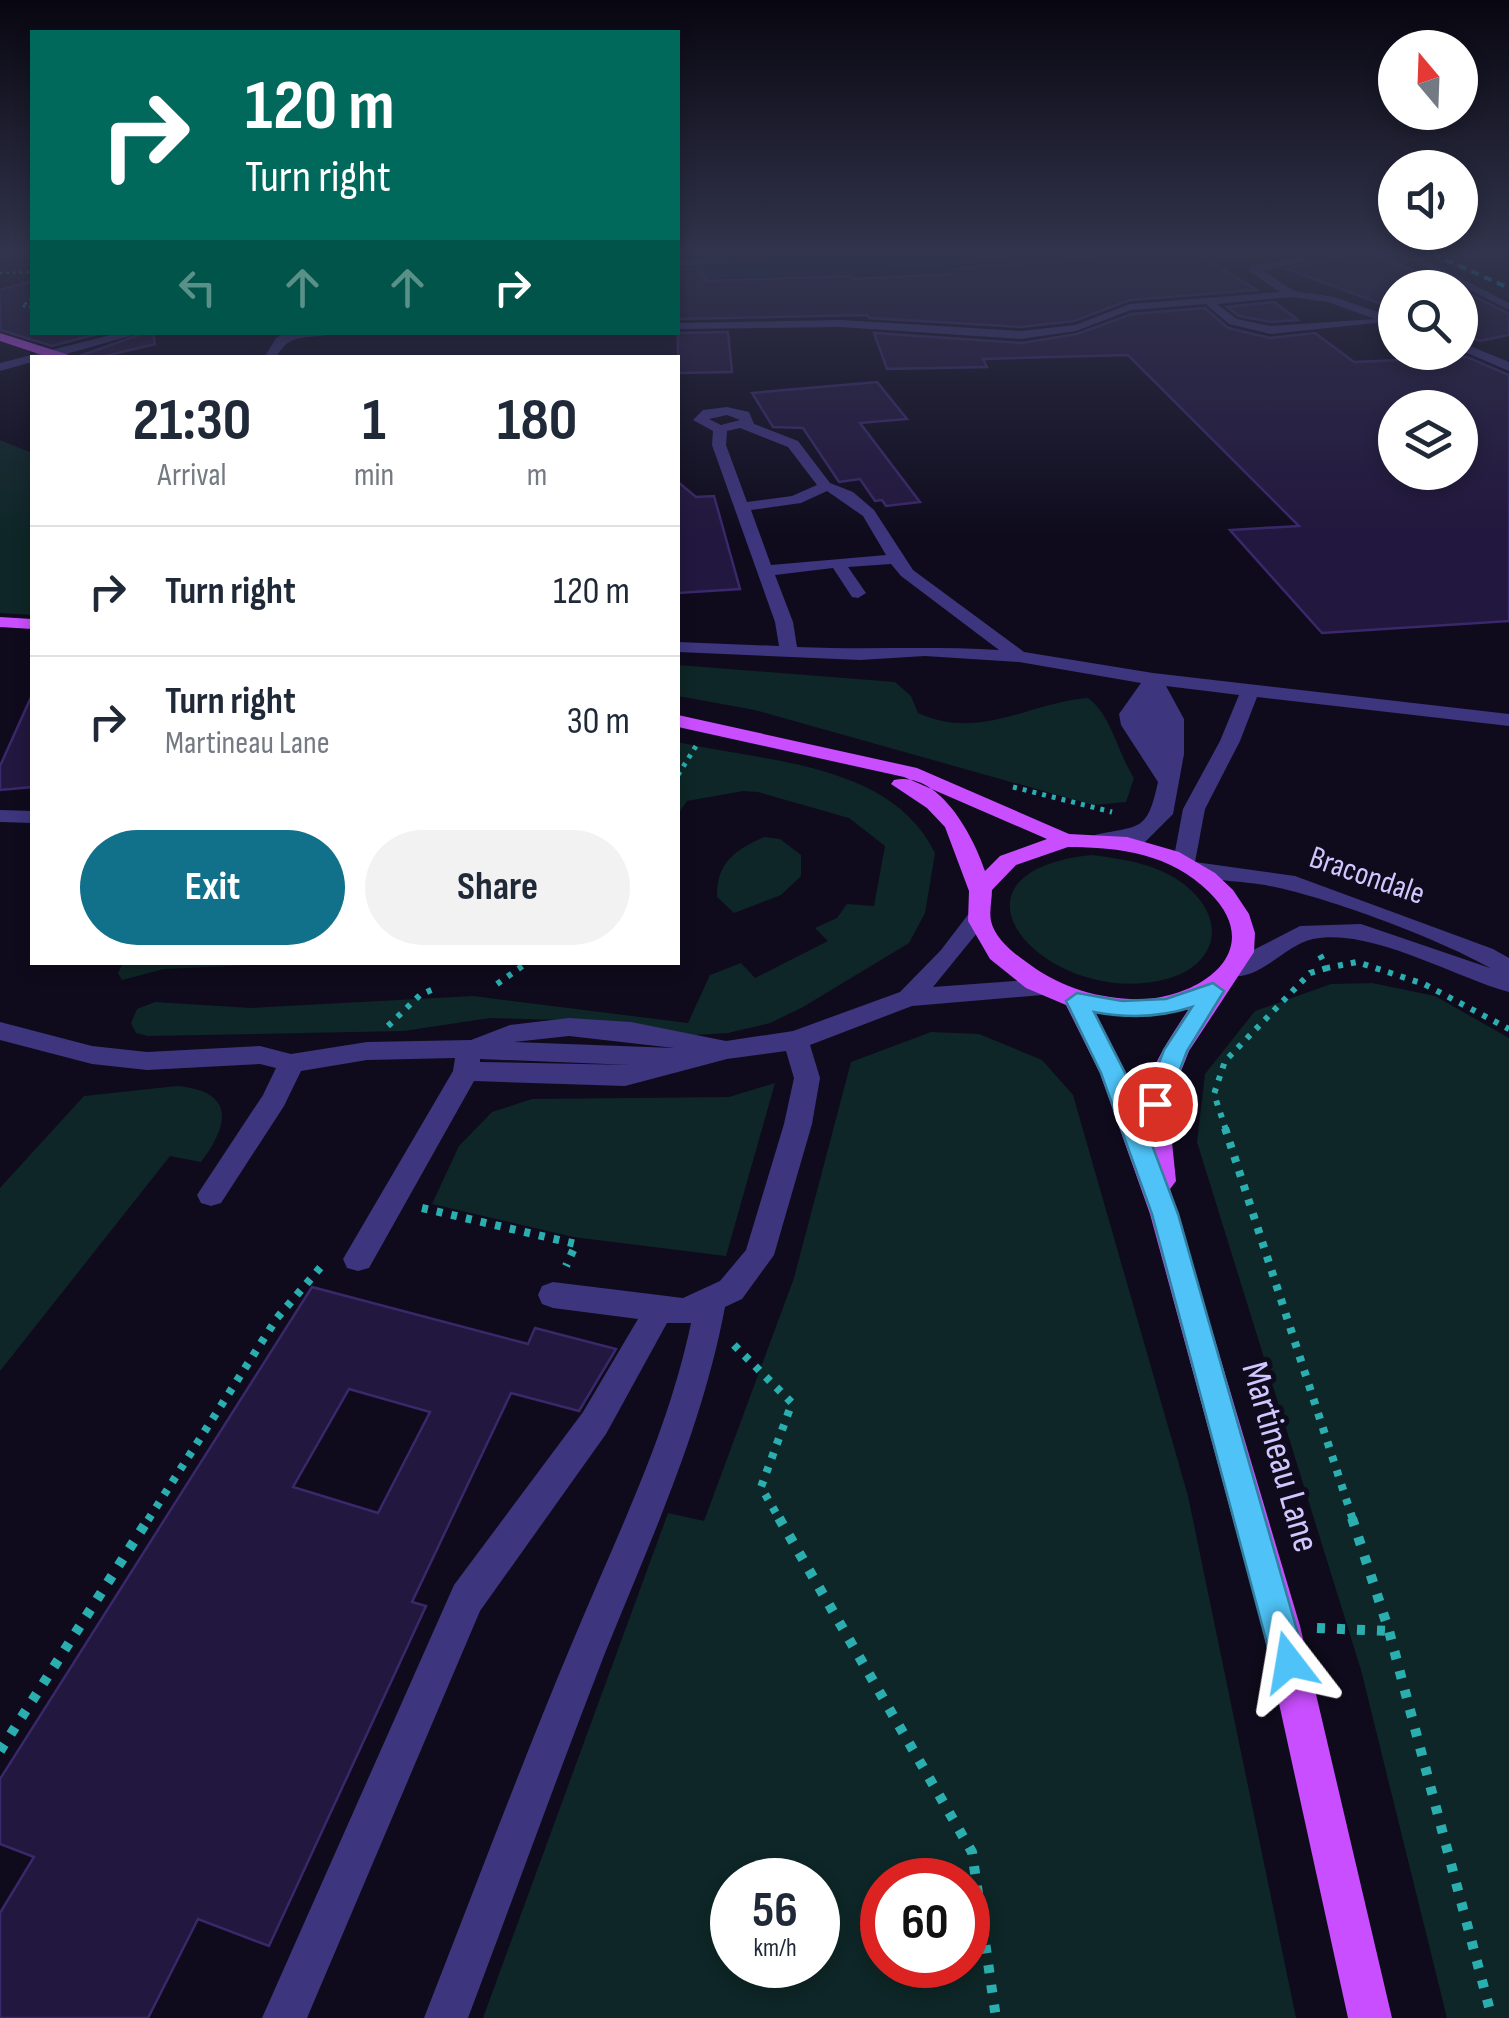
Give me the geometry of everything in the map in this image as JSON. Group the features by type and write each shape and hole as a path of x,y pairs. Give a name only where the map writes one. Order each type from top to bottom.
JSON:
{"main road":[{"path":"37,348 58,355"},
{"path":"0,622 30,624"},
{"path":"680,721 910,772 1066,840"},
{"path":"782,745 881,776 933,803 963,834 980,890 978,917 988,943 1013,970 1042,987 1077,1001 1122,1009 1168,1007 1213,991 1237,969 1246,939 1239,913 1222,890 1190,866 1140,846 1066,840 1032,847 995,868 980,890"},
{"name":"Martineau Lane","path":"1165,1214 1155,1104 1176,1050 1213,991"},
{"name":"Martineau Lane","path":"1077,1001 1113,1073 1165,1214 1281,1626 1370,2018"}],"street":[{"path":"41,355 68,348"},
{"path":"1478,354 1509,367"},
{"path":"0,367 30,358"},
{"path":"744,425 748,418 736,412 716,412 694,421 720,429 744,425 800,446 825,486 843,490 858,502 892,546 895,560 1019,658"},
{"path":"720,429 719,444 739,508 784,622 789,652"},
{"path":"739,508 786,502 816,494 825,486"},
{"path":"763,572 895,560"},
{"path":"837,563 858,593"},
{"path":"680,648 860,655 925,651 1019,658 1152,679 1509,720"},
{"path":"860,655 918,668 1035,672 1084,669"},
{"path":"1152,679 1129,714 1130,725 1144,751 1169,782"},
{"path":"1103,840 1137,837 1162,814 1174,718 1152,679"},
{"path":"1190,866 1194,809 1224,755 1250,690"},
{"path":"0,816 30,817"},
{"name":"Bracondale","path":"1190,866 1287,882 1421,929 1509,969"},
{"path":"908,998 949,956 978,917"},
{"name":"Bracondale","path":"1237,969 1308,931 1361,932 1509,984"},
{"path":"0,1031 92,1054 147,1060 260,1055 291,1063 367,1051 625,1076 714,1054 796,1040 908,998 1042,987"},
{"path":"358,1259 467,1060 496,1037 564,1027 670,1037 714,1054"},
{"path":"446,2018 588,1648 659,1484 710,1311 759,1255 807,1078 796,1040"},
{"path":"211,1195 275,1098 291,1063"},
{"path":"553,1295 658,1310 710,1311"},
{"path":"284,2018 466,1598 502,1544 565,1468 618,1392 658,1310"}],"path":[{"path":"497,984 524,965"},
{"path":"1327,968 1310,973 1225,1061 1214,1094 1389,1631 1492,2018"},
{"path":"367,1051 420,995 438,987"},
{"path":"391,1200 576,1244 553,1295"},
{"path":"0,1751 164,1489 277,1318 318,1272"},
{"path":"710,1311 792,1403 761,1487 972,1852 996,2018"},
{"path":"1281,1626 1389,1631"}],"green space":[{"path":"0,440 30,452 30,615 0,613"},
{"path":"680,665 895,682 911,696 918,713 963,723 1004,718 1088,698 1103,714 1134,778 1126,802 1093,805 755,710 680,696"},
{"path":"680,742 822,771 857,783 888,800 915,823 935,853 925,913 909,943 803,1007 770,1023 728,1033 695,1035 562,1020 490,1018 404,1031 148,1036 136,1033 131,1023 137,1009 155,1002 251,1008 473,996 688,1023 710,975 741,963 755,978 828,941 815,928 837,918 847,904 874,906 885,846 849,818 758,792 687,801 680,811"},
{"path":"764,837 780,839 801,855 801,876 781,895 734,913 717,897 720,875 729,859"},
{"path":"1091,855 1152,867 1185,885 1200,900 1212,929 1204,956 1177,976 1115,983 1076,974 1043,956 1020,933 1010,909 1016,886 1042,867"},
{"path":"122,965 251,965 164,969 122,980 118,973"},
{"path":"1372,983 1435,996 1509,1038 1509,2018 1447,2018 1361,1670 1197,1142 1205,1074 1255,1011 1331,984"},
{"path":"931,1032 979,1034 1042,1060 1073,1095 1188,1496 1296,2018 483,2018 668,1513 704,1521 794,1278 851,1062"},
{"path":"775,1083 726,1256 573,1237 432,1204 459,1146 492,1112 532,1099 729,1097"},
{"path":"177,1086 196,1089 218,1102 221,1123 211,1148 201,1162 170,1156 0,1371 0,1188 84,1096"}],"building":[{"path":"102,348 138,348 109,355 82,355"},
{"path":"678,348 730,348 732,372 680,373"},
{"path":"879,348 1335,348 1354,362 1378,361 1378,370 1478,370 1478,362 1509,375 1509,621 1322,633 1230,530 1299,526 1128,355 983,359 987,367 887,369"},
{"path":"877,382 907,419 860,423 920,502 886,506 882,500 875,501 860,479 839,482 803,428 773,427 752,393"},
{"path":"680,484 696,497 714,496 740,589 680,593"},
{"path":"30,699 30,787 0,790 0,766"},
{"path":"312,1287 528,1344 535,1328 616,1349 579,1411 511,1393 412,1602 426,1606 269,1946 198,1919 148,2018 0,2018 0,1913 34,1857 0,1844 0,1779","holes":["349,1389 430,1412 378,1513 293,1487"]}],"route":[{"path":"1155,1104 1176,1050 1213,991 1168,1007 1122,1009 1077,1001 1113,1073 1165,1214 1289,1662"}]}
